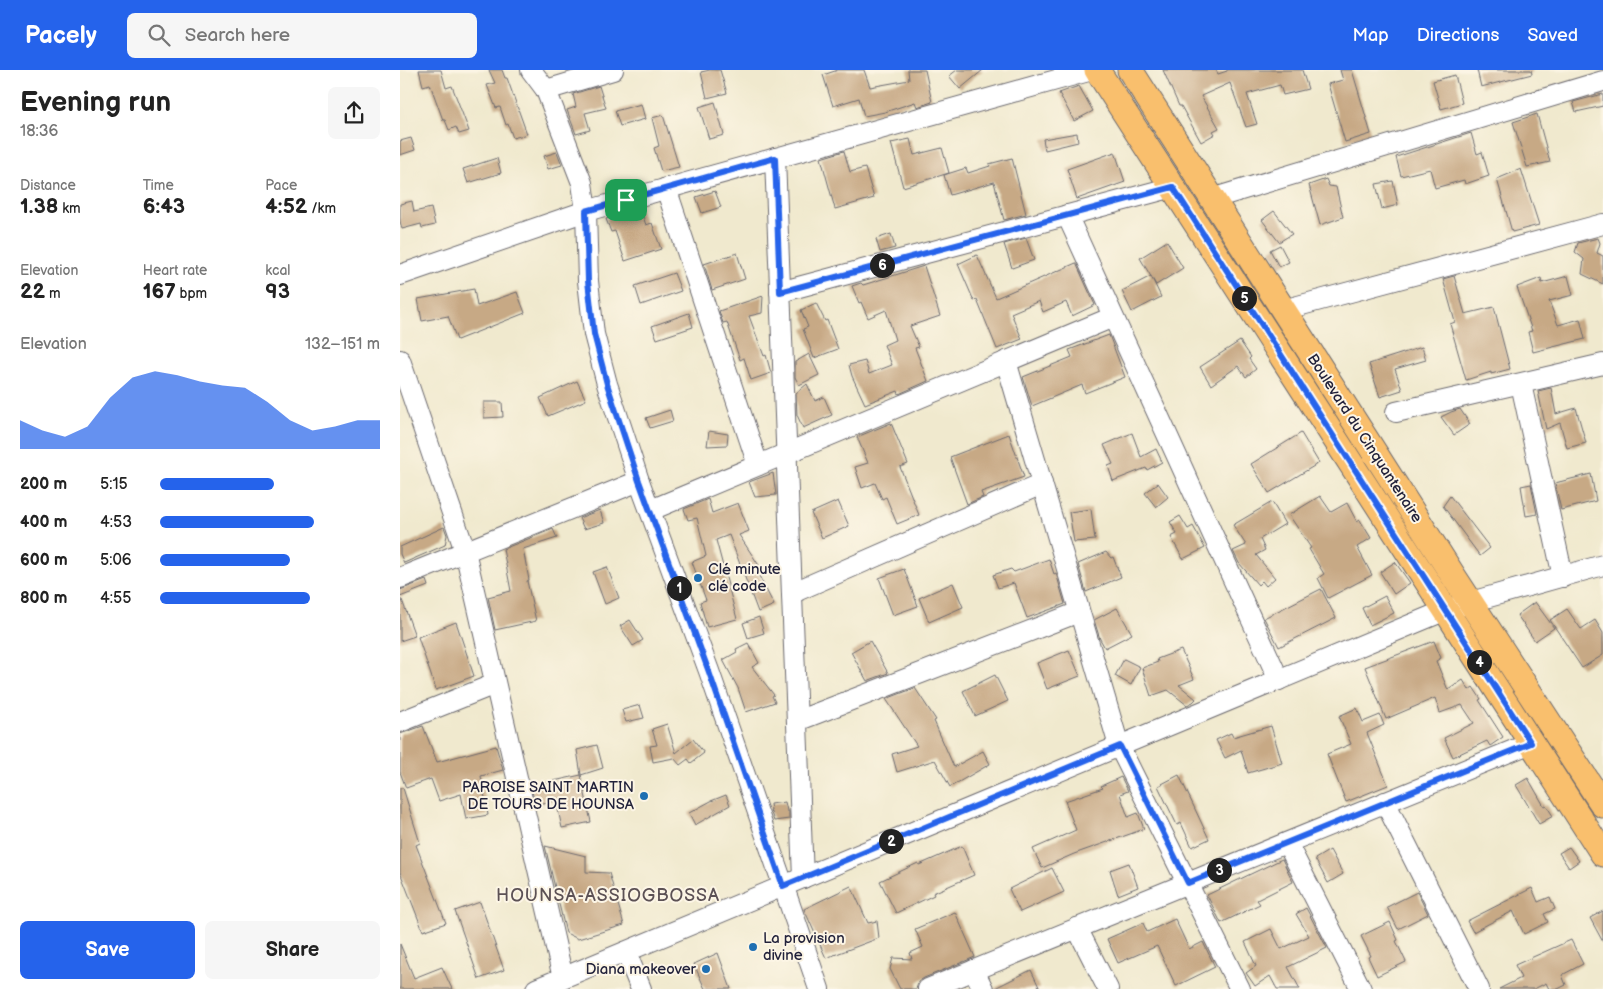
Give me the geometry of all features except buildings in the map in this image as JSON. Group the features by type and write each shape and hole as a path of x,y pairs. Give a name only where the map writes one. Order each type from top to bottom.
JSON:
{"main road":[{"name":"Boulevard du Cinquantenaire","path":"1097,70 1603,854"},
{"name":"Boulevard du Cinquantenaire","path":"1130,70 1211,199 1603,805"}],"street":[{"path":"531,70 546,90 582,183 586,211 588,281 594,334 607,384 639,481 651,510 819,989"},
{"path":"546,90 613,70"},
{"path":"400,275 586,211 1092,70"},
{"path":"1211,199 1603,81"},
{"path":"775,158 788,453 803,878"},
{"path":"780,292 1173,187"},
{"path":"666,188 758,465"},
{"path":"1066,215 1279,680"},
{"path":"1283,310 1603,224"},
{"path":"651,510 1113,317"},
{"path":"400,360 465,551 563,978"},
{"path":"1006,362 1078,612 1120,746 1240,989"},
{"path":"1396,412 1603,364"},
{"path":"1521,384 1563,577"},
{"path":"400,578 639,481"},
{"path":"792,593 1042,484"},
{"path":"536,989 1446,610 1603,566"},
{"path":"797,721 1078,612"},
{"path":"400,722 494,684"},
{"path":"928,989 1531,743"},
{"path":"1385,802 1479,989"},
{"path":"1287,842 1361,989"},
{"path":"1077,928 1108,989"},
{"path":"626,952 641,989"},
{"path":"974,970 983,989"}],"place":[{"name":"Clé minute clé code","path":"698,578"},
{"name":"PAROISE SAINT MARTIN DE TOURS DE HOUNSA","path":"644,796"},
{"name":"La provision divine","path":"753,947"},
{"name":"Diana makeover","path":"706,969"}],"district":[{"name":"HOUNSA-ASSIOGBOSSA","path":"608,895"}],"route":[{"path":"775,158 780,292 1173,187 1531,743 1188,883 1120,746 783,886 709,672 639,481 607,384 594,334 588,281 586,211 626,200 775,158"}]}
